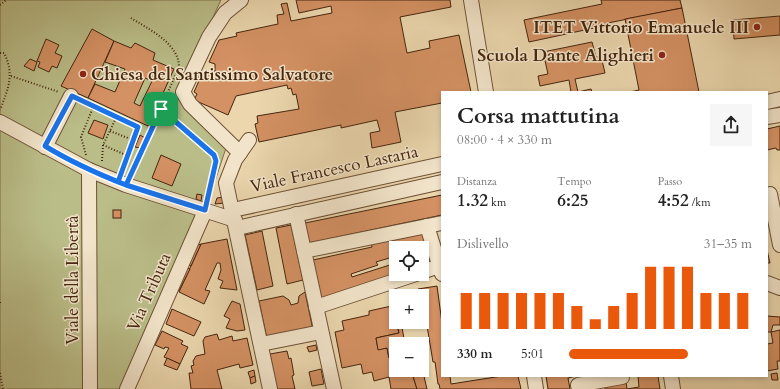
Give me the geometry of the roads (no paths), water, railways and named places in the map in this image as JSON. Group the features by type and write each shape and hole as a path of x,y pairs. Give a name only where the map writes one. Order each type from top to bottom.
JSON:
{"street":[{"path":"240,153 190,104 183,92 209,37 225,13 241,0"},
{"path":"470,0 486,91"},
{"path":"45,146 72,96"},
{"path":"768,102 780,99"},
{"path":"768,117 780,114"},
{"path":"0,122 45,146 88,164 122,184 235,219"},
{"path":"249,140 240,153 226,183 235,219 270,389"},
{"name":"Viale della Libertà","path":"88,164 90,389"},
{"name":"Viale Francesco Lastaria","path":"235,219 441,164"},
{"name":"Viale Francesco Lastaria","path":"235,219 296,214 441,182"},
{"path":"772,193 780,245"},
{"name":"Via Tributa","path":"127,389 205,210"},
{"path":"296,214 334,389"},
{"path":"304,251 441,222"},
{"path":"427,226 441,266"},
{"path":"429,271 441,269"},
{"path":"316,307 395,281"},
{"path":"768,283 780,288"},
{"path":"261,344 321,332"},
{"path":"534,377 536,389"},
{"path":"578,387 622,377"},
{"path":"671,377 673,389"}],"place":[{"name":"ITET Vittorio Emanuele III","path":"757,27"},
{"name":"Scuola Dante Alighieri","path":"662,55"},
{"name":"Chiesa del Santissimo Salvatore","path":"83,74"}]}
